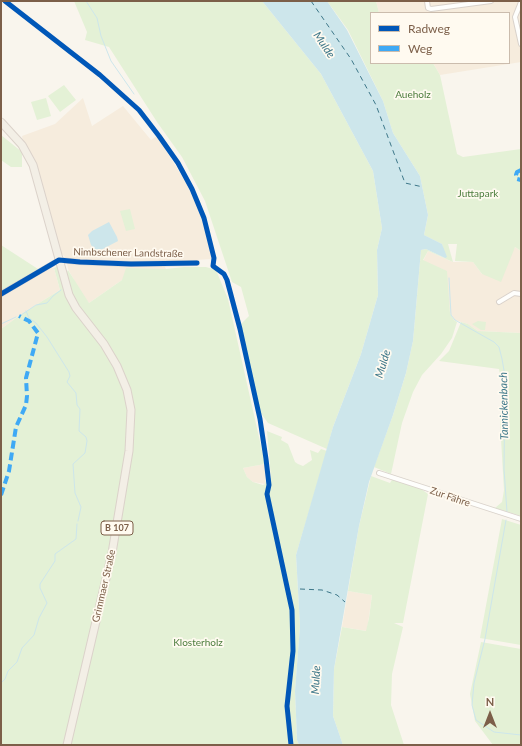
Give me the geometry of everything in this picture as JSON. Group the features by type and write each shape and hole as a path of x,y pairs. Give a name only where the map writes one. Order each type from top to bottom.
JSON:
{"main road":[{"name":"Nimbschener Landstraße","path":"1,122 22,145 33,165 70,298 85,319"},
{"name":"Grimmaer Straße","path":"67,745 82,676 108,576 124,488 132,426 129,397 121,376 104,344 85,319"}],"street":[{"path":"427,1 428,8 432,9 492,1"},
{"path":"521,2 515,17 521,44"},
{"path":"1,294 59,260"},
{"name":"Nimbschener Landstraße","path":"59,260 138,264 197,263"},
{"path":"499,302 514,293 521,294"},
{"name":"Zur Fähre","path":"379,473 521,519"}],"shaded area":[{"path":"376,1 521,1 521,62 510,64 510,12 379,12"},
{"path":"434,64 509,64 440,75"},
{"path":"83,98 92,126 123,106 151,140 157,136 185,181 202,217 212,259 162,262 166,269 122,280 89,303 82,295 68,269 66,258 60,252 36,164 23,141 22,136 55,124"},
{"path":"515,247 521,251 521,333 478,331 468,324 454,320 450,313 448,292 423,261 428,251 453,262 473,262 482,274 511,253"},
{"path":"54,268 60,290 23,313 1,329 1,291 38,269"},
{"path":"265,464 265,484 253,482 247,477 243,468"},
{"path":"348,591 372,595 367,631 342,627"}],"green space":[{"path":"74,1 262,1 321,74 373,171 382,228 377,250 378,295 361,354 333,427 327,449 268,423 258,409 241,324 249,316 241,287 232,282 205,201 182,157 157,122 109,47 85,40 87,32"},
{"path":"327,1 376,1 379,12 370,12 370,64 434,64 440,75 457,154 463,157 521,149 521,251 515,247 501,282 482,274 473,262 455,261 457,244 448,244 453,262 428,251 423,260 447,271 450,313 457,322 452,338 441,354 422,375 413,392 402,423 391,474 374,467 393,415 406,373 413,341 421,250 426,249 445,258 442,244 424,235 428,215 420,176 393,133 383,101 348,30"},
{"path":"64,85 76,100 60,112 48,96"},
{"path":"46,98 51,116 37,120 31,102"},
{"path":"1,135 22,152 22,167 11,167 1,160"},
{"path":"130,209 135,229 126,231 120,211"},
{"path":"1,245 38,269 1,291"},
{"path":"58,266 94,334 114,367 125,391 130,426 110,553 65,745 1,745 1,329 23,313 60,290 54,268"},
{"name":"Klosterholz","path":"206,267 216,270 228,299 265,464 243,468 247,477 253,482 263,485 265,484 266,479 271,478 267,431 282,437 281,440 288,444 295,462 303,466 312,460 310,450 318,453 321,449 327,451 296,555 300,626 295,691 297,740 299,745 69,745 133,435 134,421 129,389 75,303 67,282 67,272 68,270 89,303 122,280 126,268 166,269"},
{"path":"478,321 486,322 485,330 481,330 472,324"},
{"path":"461,322 468,324 478,331 521,333 521,516 495,508 502,502 504,490 500,422 501,382 499,369 439,361 449,351"},
{"path":"371,476 390,483 393,478 417,486 428,494 403,623 394,623 403,627 392,674 391,705 404,745 343,745 333,716 334,669 342,627 366,631 369,618 372,595 348,591 359,526"},
{"path":"502,519 521,525 521,645 480,638"},
{"path":"481,642 521,649 521,745 493,745 475,721 470,694"}],"water":[{"name":"Mulde","path":"262,1 327,1 347,30 383,101 393,133 420,176 428,215 424,235 442,244 447,257 445,258 426,249 421,250 413,341 406,373 369,482 359,526 334,669 333,716 343,745 299,745 297,740 295,691 300,626 296,555 333,427 361,354 378,295 377,250 382,228 373,171 321,74"},
{"path":"109,222 118,241 99,251 95,250 91,245 88,235 92,231"}],"waterway":[{"path":"86,1 97,18 101,36 111,61 134,94"},
{"name":"Tannickenbach","path":"449,278 451,315 455,320 494,342 499,347 502,359 505,376 504,469 507,512"},
{"path":"21,315 36,305 47,303 61,290"},
{"path":"26,311 29,318 36,323 47,337 69,372 70,376 67,382 76,393 77,405 80,409 79,431 86,437 87,441 85,453 73,464 75,493 81,507 78,521"},
{"path":"1,324 16,317"},
{"name":"Tannickenbach","path":"506,520 485,639 474,683 472,705 476,720 494,732 521,735"},
{"path":"1,683 5,679 8,671 17,662 22,648 34,635 39,618 47,603 40,588 40,584 55,561 55,554 76,539 77,524"}],"ferry route":[{"path":"311,1 351,59 376,105 405,183 423,187"},
{"path":"300,589 322,590 337,595 345,602"}],"marked path":[{"path":"521,170 517,172 516,175 517,179 521,180"},
{"path":"1,495 9,471 16,427 26,405 26,378 38,333 29,321 19,316"}],"cycle path":[{"path":"5,1 100,75 139,110 178,163 192,189 204,218 214,258 213,266 224,274 227,280 240,329 260,419 269,485 267,494 292,610 293,651 287,706 291,745"},
{"path":"1,294 59,260 131,264 197,263"}],"park label":[{"name":"Aueholz","path":"413,95"},
{"name":"Juttapark","path":"478,194"}]}
